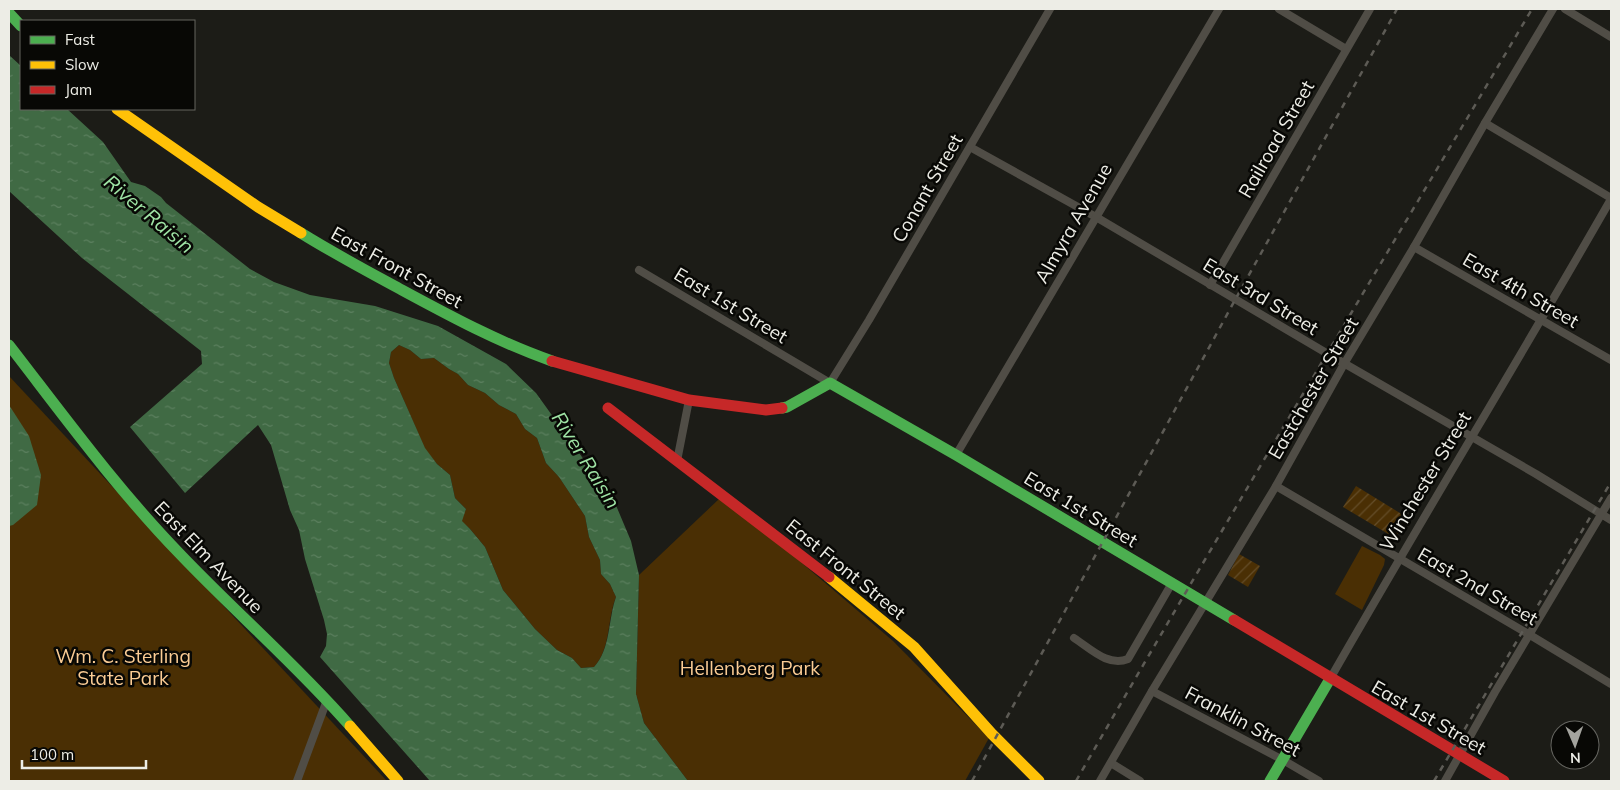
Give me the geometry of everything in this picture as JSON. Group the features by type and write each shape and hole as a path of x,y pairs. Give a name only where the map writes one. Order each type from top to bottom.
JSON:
{"street":[{"name":"Conant Street","path":"830,383 1050,9"},
{"name":"Almyra Avenue","path":"956,455 1219,9"},
{"path":"1279,9 1346,49"},
{"name":"Railroad Street","path":"1210,285 1370,9"},
{"name":"Eastchester Street","path":"1100,781 1276,486 1344,364 1553,9"},
{"path":"1565,9 1611,37"},
{"path":"9,13 20,25"},
{"name":"East Front Street","path":"118,110 251,202 328,250 460,322 515,348 564,366 689,400 766,410 787,407 801,401 830,383"},
{"path":"1485,123 1611,198"},
{"name":"East 3rd Street","path":"970,146 1096,217 1344,364 1536,474 1611,520"},
{"name":"Winchester Street","path":"1270,781 1399,558 1542,320 1611,198"},
{"name":"East 4th Street","path":"1414,247 1611,360"},
{"name":"East 1st Street","path":"639,270 1206,602 1330,679 1504,781"},
{"name":"East Elm Avenue","path":"9,345 132,502 327,700 398,781"},
{"path":"677,461 689,400"},
{"name":"East Front Street","path":"608,408 834,581 914,647 992,734 1039,781"},
{"name":"East 2nd Street","path":"1276,486 1611,684"},
{"path":"1445,781 1611,498"},
{"path":"1074,638 1110,662 1122,662 1128,659 1172,582"},
{"name":"Franklin Street","path":"1152,691 1283,760 1318,781"},
{"path":"297,781 327,700"},
{"path":"1111,763 1140,781"}],"green space":[{"path":"399,345 410,350 421,359 434,358 458,374 468,385 485,393 499,405 516,414 525,429 537,438 546,463 559,477 585,516 589,537 600,560 601,574 610,584 616,597 606,643 594,667 581,668 572,658 557,650 535,629 503,590 485,547 461,521 466,509 455,498 450,475 437,464 425,449 394,378 389,363 391,352"},
{"name":"Wm. C. Sterling State Park","path":"9,376 387,781 9,781"},
{"path":"1356,486 1408,518 1395,538 1343,507"},
{"name":"Hellenberg Park","path":"719,499 775,540 893,641 989,738 965,781 688,781 644,723 636,694 639,575"},
{"path":"1362,546 1385,559 1384,565 1362,610 1335,594"},
{"path":"1239,554 1260,566 1248,587 1228,575"}],"water":[{"name":"River Raisin","path":"9,55 20,65 20,110 68,110 103,142 131,182 145,186 161,197 166,203 250,269 274,282 310,295 375,306 438,326 506,364 536,393 615,503 631,541 639,575 636,694 644,723 688,781 430,781 320,657 326,646 327,634 324,620 305,559 299,530 290,510 271,445 258,425 185,493 130,427 202,364 201,351 82,258 9,191","holes":["399,345 410,350 421,359 434,358 458,374 468,385 485,393 499,405 516,414 525,429 537,438 546,463 559,477 585,516 589,537 600,560 601,574 610,584 616,597 606,643 594,667 581,668 572,658 557,650 535,629 503,590 485,547 462,521 466,509 455,498 450,475 437,464 425,448 389,363 391,352"]},
{"path":"9,405 29,436 41,475 37,505 13,525 9,526"}],"railway":[{"path":"972,781 1235,300 1397,9"},
{"path":"1076,781 1532,9"},
{"path":"1434,781 1611,482"}],"traffic: fast":[{"path":"9,13 20,25"},
{"path":"301,233 350,262 456,319 512,346 552,361"},
{"path":"9,345 91,452 156,529 330,703 350,726"},
{"path":"782,408 830,383 956,455 1234,620"},
{"path":"1270,781 1330,679"}],"traffic: slow":[{"path":"118,110 258,207 301,233"},
{"path":"829,577 914,647 992,734 1039,781"},
{"path":"350,726 398,781"}],"traffic: jam":[{"path":"552,361 689,400 766,410 782,408"},
{"path":"608,408 829,577"},
{"path":"1234,620 1504,781"}]}
